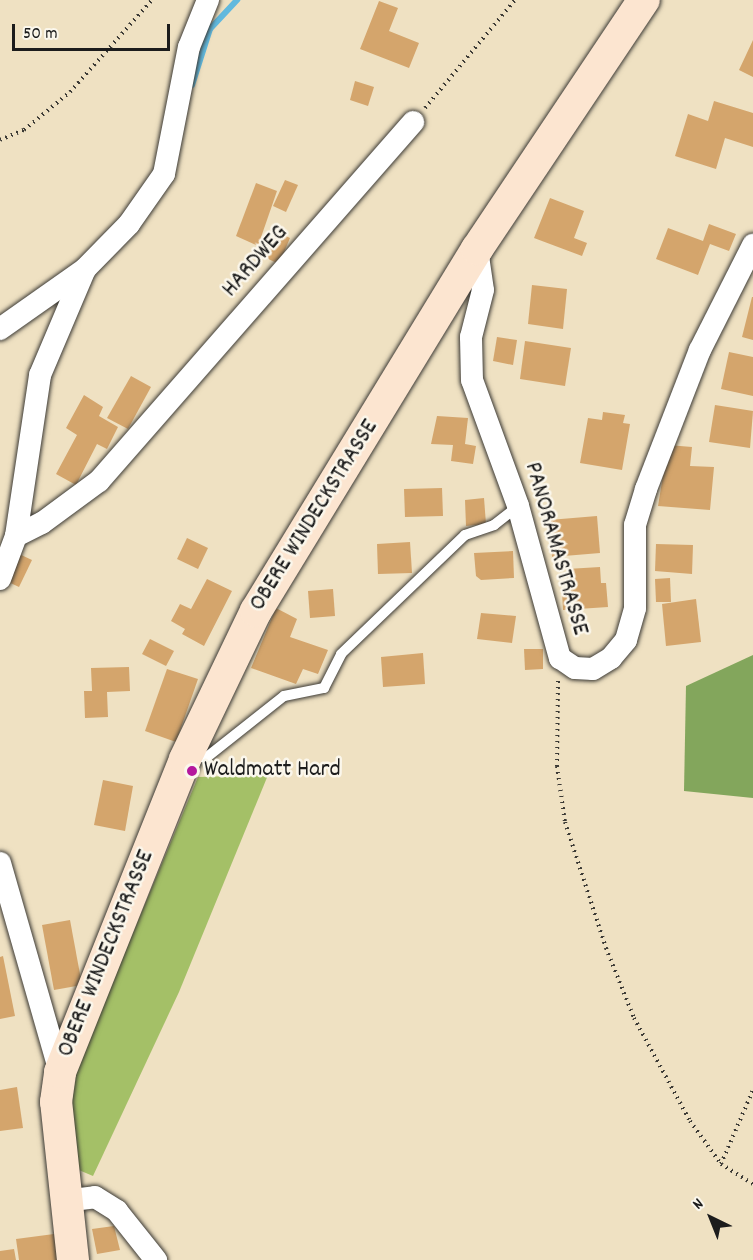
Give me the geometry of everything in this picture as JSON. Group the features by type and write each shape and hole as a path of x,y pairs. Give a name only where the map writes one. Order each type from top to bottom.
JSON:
{"street":[{"path":"0,329 85,269 129,224 164,174 189,47 208,0"},
{"name":"OBERE WINDECKSTRASSE","path":"73,1260 64,1201 56,1102 60,1072 185,759 256,611 477,249 644,0"},
{"name":"HARDWEG","path":"16,536 42,523 99,481 413,122"},
{"name":"PANORAMASTRASSE","path":"477,249 483,290 471,337 472,380 518,506 560,658 575,668 593,669 611,658 626,640 635,608 635,525 646,489 700,350 753,245"},
{"path":"0,579 16,536 40,375 85,269"},
{"path":"0,863 60,1072"},
{"path":"64,1201 95,1197 117,1211 156,1260"}],"lane":[{"path":"185,759 207,758 284,696 324,688 341,654 465,535 494,525 518,506"}],"path":[{"path":"0,140 24,130 70,92 152,0"},
{"path":"413,122 515,0"},
{"path":"555,711 565,822 606,948 634,1018 690,1121 721,1164 753,1184"},
{"path":"721,1164 753,1090"}],"green space":[{"path":"753,655 753,798 684,791 686,686"},
{"path":"268,775 179,992 93,1176 74,1168 70,1101 77,1067 198,777"}],"building":[{"path":"379,1 398,8 389,31 419,43 409,68 360,49"},
{"path":"753,40 753,77 739,70"},
{"path":"355,81 374,87 368,106 350,100"},
{"path":"714,101 753,113 753,147 725,138 716,169 675,156 688,114 708,121"},
{"path":"285,180 298,185 286,212 273,206"},
{"path":"256,183 277,191 258,246 236,236"},
{"path":"550,198 584,211 574,238 587,243 582,256 534,238"},
{"path":"709,224 736,234 729,251 710,244 698,275 656,259 668,228 703,241"},
{"path":"277,232 290,238 279,264 266,258"},
{"path":"532,285 567,289 563,329 528,324"},
{"path":"753,297 753,340 742,337"},
{"path":"497,337 517,340 513,365 493,361"},
{"path":"525,341 571,348 565,386 520,379"},
{"path":"729,352 753,357 753,396 721,389"},
{"path":"131,376 151,387 128,429 107,418"},
{"path":"84,395 103,407 99,416 118,427 107,449 97,444 76,485 56,474 77,435 66,428"},
{"path":"715,405 753,411 750,448 709,442"},
{"path":"603,412 625,415 623,423 630,424 622,470 580,463 588,418 602,420"},
{"path":"437,416 468,418 465,444 476,446 473,464 451,461 453,445 431,444"},
{"path":"668,445 692,447 690,466 714,467 710,510 658,506"},
{"path":"442,488 443,516 405,517 404,489"},
{"path":"484,498 486,524 466,526 465,500"},
{"path":"597,516 600,553 552,557 549,520"},
{"path":"187,538 208,548 198,569 177,559"},
{"path":"410,542 412,573 378,574 377,544"},
{"path":"656,544 693,545 692,574 655,571"},
{"path":"513,551 514,578 481,580 476,576 474,553"},
{"path":"17,553 32,560 19,587 4,580"},
{"path":"600,567 601,583 606,583 608,607 563,610 562,592 568,591 567,569"},
{"path":"670,578 671,602 656,602 655,579"},
{"path":"207,579 232,591 204,646 182,634 185,629 171,621 180,604 191,609"},
{"path":"333,589 335,616 310,618 308,591"},
{"path":"696,599 701,642 666,646 662,604"},
{"path":"276,608 297,619 290,637 328,650 318,674 303,669 296,684 251,668"},
{"path":"481,613 516,616 512,643 477,639"},
{"path":"150,639 174,651 166,666 142,654"},
{"path":"524,649 543,649 543,669 525,670"},
{"path":"423,653 425,684 383,687 381,657"},
{"path":"129,667 130,691 107,692 108,717 85,718 84,691 92,691 91,668"},
{"path":"167,669 198,679 176,742 145,731"},
{"path":"103,780 133,786 125,831 94,825"},
{"path":"70,920 82,985 54,990 42,925"},
{"path":"3,956 15,1016 0,1019 0,957"},
{"path":"17,1087 23,1128 0,1131 0,1090"},
{"path":"114,1226 120,1250 97,1254 92,1229"},
{"path":"54,1234 58,1260 19,1260 16,1239"},
{"path":"14,1249 16,1260 0,1260 0,1251"}],"waterway":[{"path":"192,85 210,29 237,0"}],"place":[{"name":"Waldmatt Hard","path":"192,771"}]}
